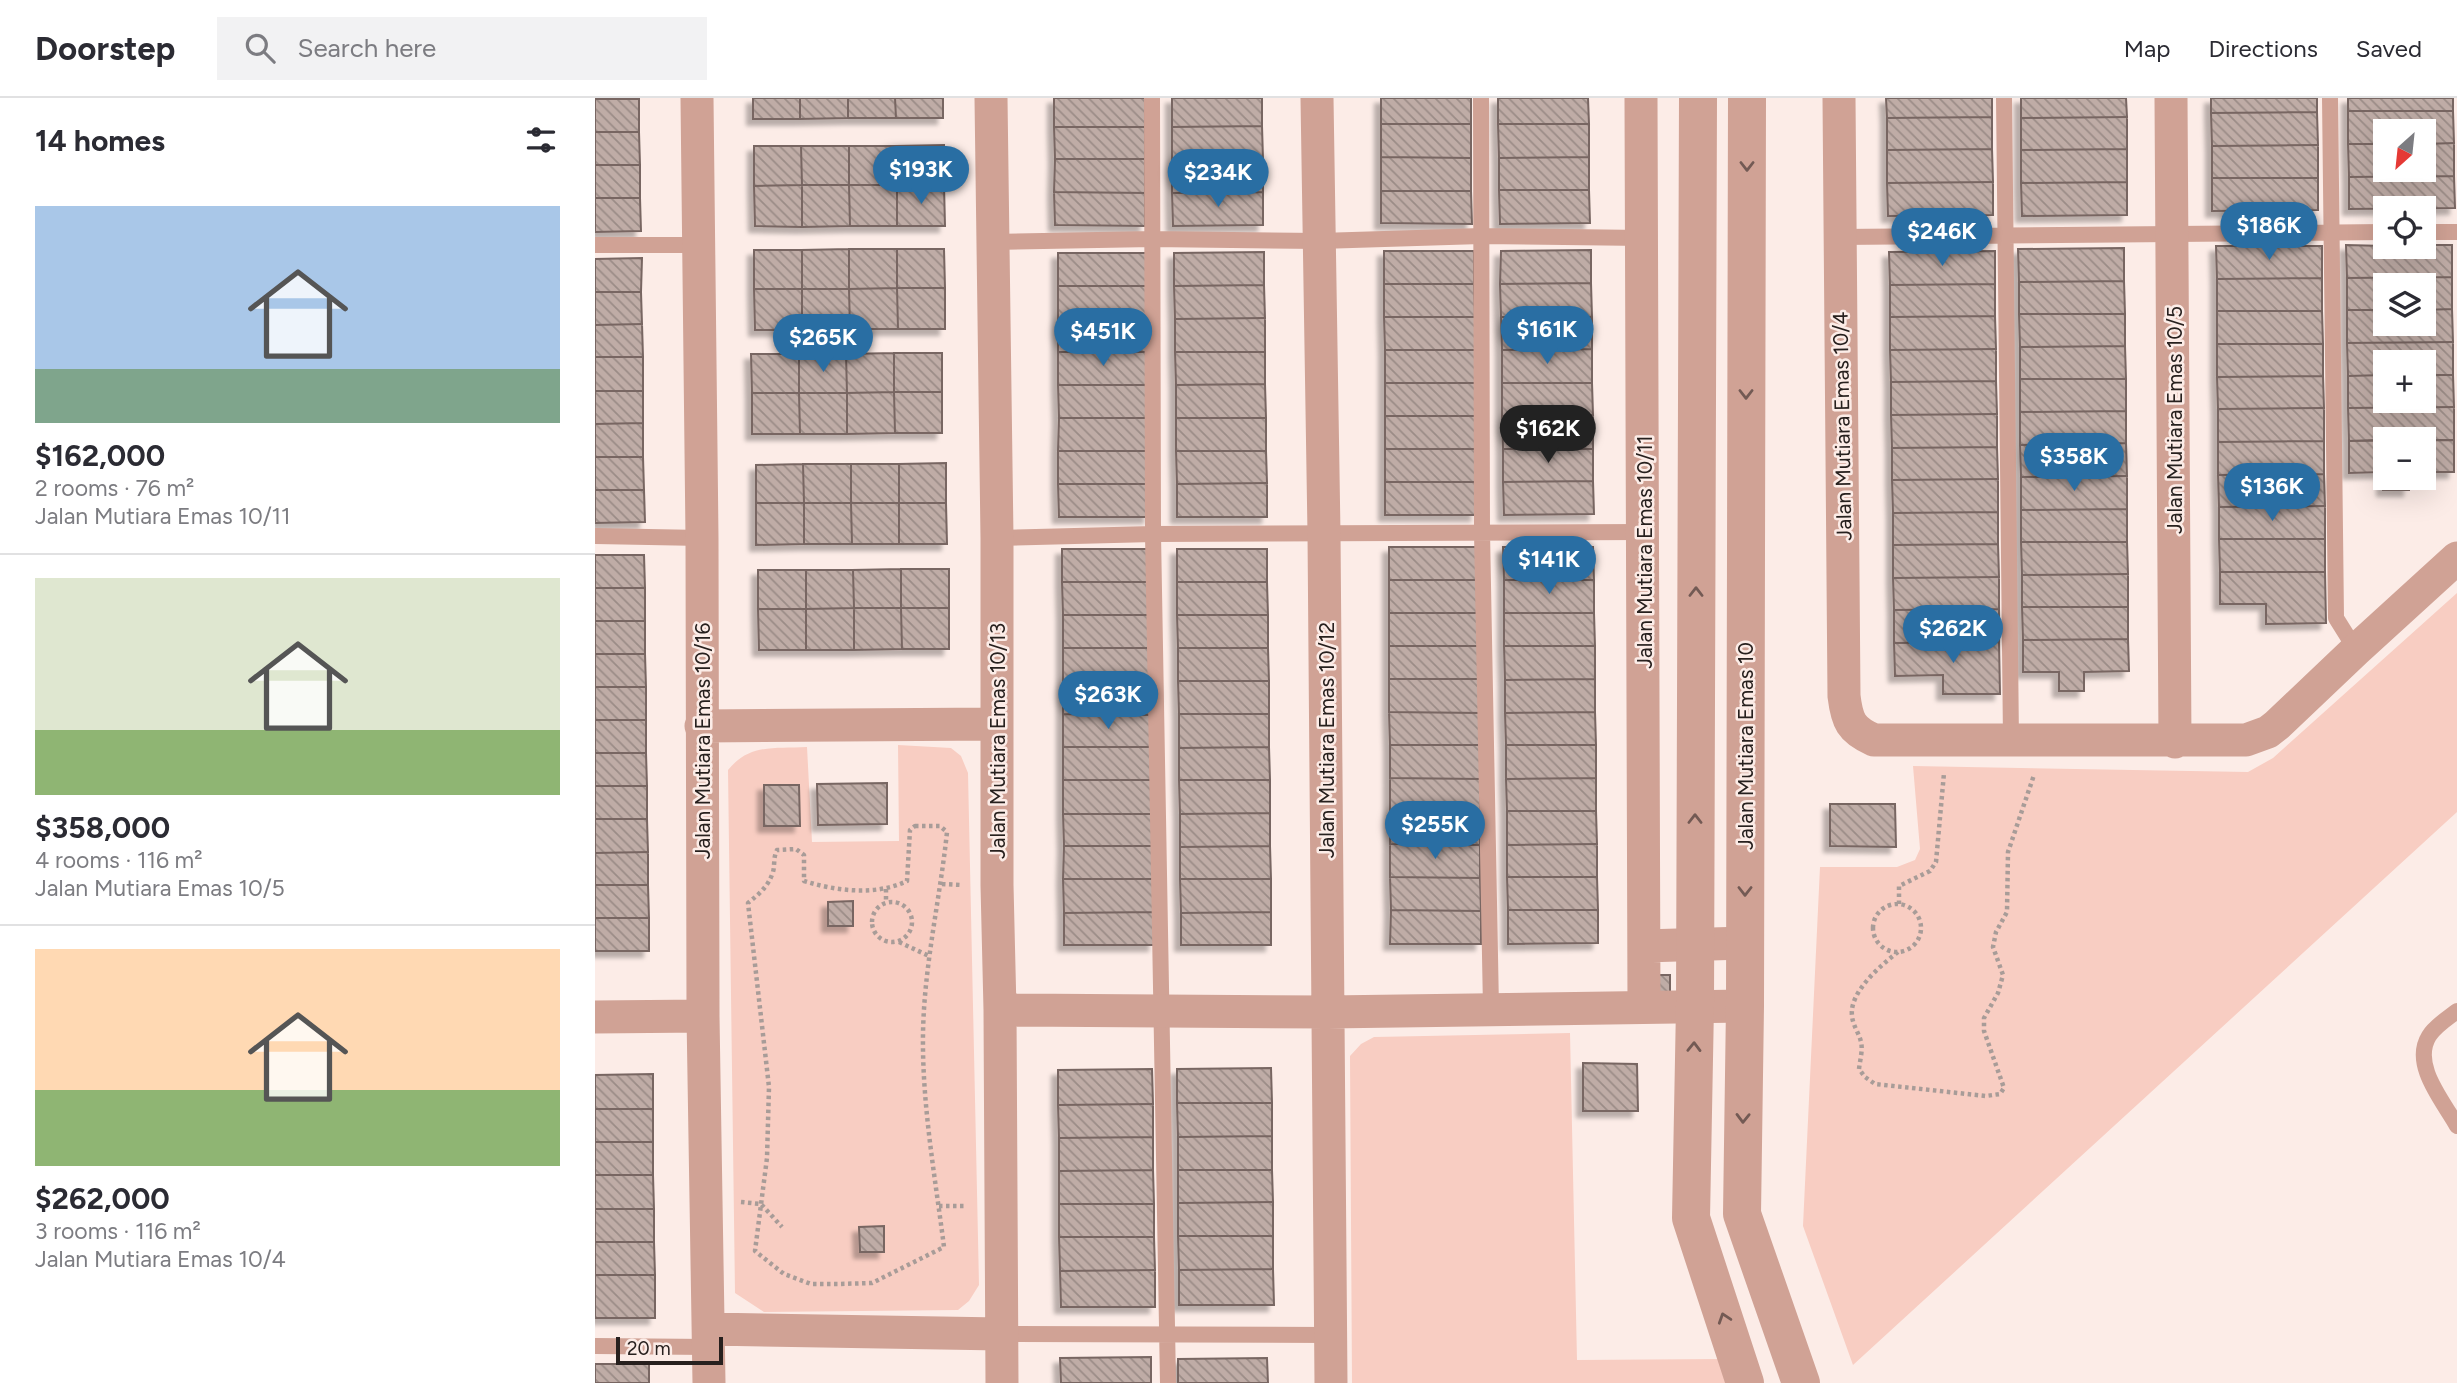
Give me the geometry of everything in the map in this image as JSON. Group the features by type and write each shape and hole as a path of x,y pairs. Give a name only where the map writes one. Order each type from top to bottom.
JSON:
{"street":[{"name":"Jalan Mutiara Emas 10/16","path":"697,98 702,538 703,1016 709,1383"},
{"name":"Jalan Mutiara Emas 10/13","path":"991,98 997,538 1002,1383"},
{"name":"Jalan Mutiara Emas 10/12","path":"1317,98 1324,534 1331,1383"},
{"name":"Jalan Mutiara Emas 10/11","path":"1641,98 1644,238 1644,1006"},
{"path":"1698,98 1695,1006 1691,1218 1745,1383"},
{"name":"Jalan Mutiara Emas 10","path":"1747,98 1742,1214 1801,1383"},
{"name":"Jalan Mutiara Emas 10/4","path":"1839,98 1844,696 1850,723 1861,734 1874,740 1947,741"},
{"name":"Jalan Mutiara Emas 10/5","path":"2171,98 2175,741"},
{"path":"1947,741 2246,740 2268,732 2457,558"},
{"path":"701,726 997,724"},
{"path":"1644,946 1745,943"},
{"path":"1000,1010 1328,1012 1745,1006"},
{"path":"595,1017 703,1016"},
{"path":"709,1338 1001,1334"}],"lane":[{"path":"1152,98 1153,534 1168,1383"},
{"path":"1481,98 1482,532 1491,1008"},
{"path":"2004,98 2005,235 2025,741"},
{"path":"2330,98 2336,618 2356,650"},
{"path":"1840,237 2373,232"},
{"path":"2436,232 2457,232"},
{"path":"993,242 1152,239 1320,241 1481,236 1644,238"},
{"path":"595,244 699,245"},
{"path":"997,538 1153,534 1644,532"},
{"path":"595,536 702,538"},
{"path":"2457,1011 2428,1037 2424,1061 2457,1126"},
{"path":"1001,1334 1330,1335"},
{"path":"595,1346 709,1338"}],"path":[{"path":"1899,904 1899,886 1930,871 1935,862 1947,741"},
{"path":"1898,952 1876,969 1855,998 1851,1012 1861,1043 1859,1069 1875,1084 1986,1097 2000,1094 2004,1088 1984,1031 1985,1018 1999,993 2003,975 1993,947 1996,932 2007,912 2008,852 2034,774 2025,741"},
{"path":"915,826 940,826 947,832 942,884 929,956 923,1033 925,1098 944,1247 872,1283 811,1284 784,1274 755,1251 767,1158 769,1087 748,903 765,890 774,870 777,850 796,849 804,855 804,881 829,889 886,889 907,881 910,830 915,826"},
{"path":"886,889 886,903"},
{"path":"899,942 908,936 912,916 906,907 896,902 886,903 877,909 872,918 873,929 879,937 888,942 899,942 929,956"},
{"path":"1899,904 1916,912 1921,922 1921,933 1916,943 1908,950 1898,952 1887,950 1878,944 1873,934 1873,923 1877,913 1886,906 1899,904"},
{"path":"706,1201 761,1204 782,1227"}],"shaded area":[{"path":"2457,593 2457,812 1853,1365 1803,1226 1820,867 1897,867 1915,860 1920,849 1913,766 2248,772 2273,758"},
{"path":"898,745 951,748 961,756 968,773 979,1285 969,1301 958,1310 764,1312 735,1293 728,770 736,761 754,751 807,747 812,842 899,841"},
{"path":"1570,1033 1577,1360 1722,1359 1728,1383 1352,1383 1350,1056 1361,1044 1374,1037"}],"building":[{"path":"753,98 800,98 800,119 753,119"},
{"path":"800,98 848,98 848,118 800,119"},
{"path":"848,98 895,98 896,118 848,118"},
{"path":"895,98 943,98 943,118 896,118"},
{"path":"1054,98 1145,98 1145,127 1054,127"},
{"path":"1172,98 1262,98 1262,126 1172,127"},
{"path":"1381,98 1471,98 1471,124 1381,124"},
{"path":"1498,98 1588,98 1589,124 1498,124"},
{"path":"1886,98 1992,98 1992,117 1887,118"},
{"path":"2021,98 2126,98 2127,117 2021,118"},
{"path":"2211,98 2317,98 2317,112 2211,113"},
{"path":"2348,98 2453,98 2453,111 2348,111"},
{"path":"595,99 639,99 639,132 595,132"},
{"path":"2348,111 2453,111 2454,143 2436,144 2436,119 2373,119 2373,144 2348,144"},
{"path":"2317,112 2318,145 2212,146 2211,113"},
{"path":"1992,117 1992,149 1887,150 1887,118"},
{"path":"2127,117 2127,149 2021,150 2021,118"},
{"path":"1381,124 1471,124 1471,158 1381,157"},
{"path":"1498,124 1589,124 1589,157 1499,158"},
{"path":"1262,126 1263,159 1172,159 1172,127"},
{"path":"1054,127 1145,127 1145,159 1055,159"},
{"path":"595,132 639,132 640,165 595,165"},
{"path":"2454,143 2454,176 2436,176 2436,144"},
{"path":"2348,144 2373,144 2373,177 2349,177"},
{"path":"944,145 944,185 897,185 896,146"},
{"path":"2318,145 2318,178 2212,178 2212,146"},
{"path":"754,146 801,146 802,185 754,186"},
{"path":"801,146 849,146 849,185 802,185"},
{"path":"849,146 896,146 897,185 849,185"},
{"path":"1992,149 1993,182 1887,183 1887,150"},
{"path":"2127,149 2127,182 2021,183 2021,150"},
{"path":"1381,157 1471,158 1471,191 1381,191"},
{"path":"1589,157 1589,190 1499,190 1499,158"},
{"path":"1055,159 1145,159 1145,193 1054,192"},
{"path":"1172,159 1263,159 1263,192 1172,193"},
{"path":"595,165 640,165 640,198 595,198"},
{"path":"2436,176 2454,176 2455,208 2436,208 2436,196 2373,196 2373,209 2349,209 2349,177 2373,177 2373,182 2436,182"},
{"path":"2212,178 2318,178 2318,210 2212,211"},
{"path":"1993,182 1993,215 1888,216 1887,183"},
{"path":"2127,182 2127,215 2022,216 2021,183"},
{"path":"802,185 802,227 755,226 754,186"},
{"path":"802,185 849,185 850,226 802,227"},
{"path":"849,185 897,185 897,226 850,226"},
{"path":"897,185 944,185 945,226 897,226"},
{"path":"1499,190 1589,190 1590,223 1500,224"},
{"path":"1381,191 1471,191 1472,224 1381,223"},
{"path":"1054,192 1145,193 1145,226 1055,225"},
{"path":"1263,192 1263,225 1173,226 1172,193"},
{"path":"595,198 640,198 641,231 595,232"},
{"path":"2346,245 2373,246 2373,259 2436,259 2436,245 2452,245 2452,277 2436,277 2436,273 2373,273 2373,278 2347,278"},
{"path":"2216,246 2322,246 2322,278 2217,279"},
{"path":"2124,248 2124,281 2019,282 2018,249"},
{"path":"849,249 897,249 897,288 849,289"},
{"path":"849,249 849,289 802,289 802,250"},
{"path":"897,249 944,249 945,288 897,288"},
{"path":"754,250 802,250 802,289 754,289"},
{"path":"1591,250 1591,283 1500,284 1501,251"},
{"path":"1384,251 1474,251 1474,284 1384,284"},
{"path":"1995,251 1995,284 1890,285 1889,252"},
{"path":"1264,252 1264,285 1174,286 1174,253"},
{"path":"1058,253 1148,253 1148,286 1058,286"},
{"path":"642,258 641,292 595,292 595,259"},
{"path":"2436,277 2452,277 2452,309 2436,310"},
{"path":"2322,278 2322,311 2217,311 2217,279"},
{"path":"2347,278 2373,278 2373,310 2347,310"},
{"path":"2124,281 2125,314 2019,314 2019,282"},
{"path":"1591,283 1592,317 1501,317 1500,284"},
{"path":"1384,284 1474,284 1475,317 1384,317"},
{"path":"1995,284 1995,316 1890,317 1890,285"},
{"path":"1264,285 1265,318 1175,319 1174,286"},
{"path":"1058,286 1148,286 1148,319 1058,319"},
{"path":"897,288 898,329 850,329 849,289"},
{"path":"897,288 945,288 945,329 898,329"},
{"path":"754,289 802,289 802,330 755,330"},
{"path":"802,289 849,289 850,329 802,330"},
{"path":"595,292 641,292 642,324 595,325"},
{"path":"2452,309 2453,342 2347,343 2347,310 2373,310 2373,336 2436,336 2436,310"},
{"path":"2217,311 2322,311 2323,344 2217,344"},
{"path":"2019,314 2125,314 2125,346 2020,347"},
{"path":"1995,316 1996,349 1890,350 1890,317"},
{"path":"1384,317 1475,317 1475,350 1385,350"},
{"path":"1501,317 1592,317 1592,349 1502,350"},
{"path":"1265,318 1265,352 1175,352 1175,319"},
{"path":"1058,319 1148,319 1148,352 1058,352"},
{"path":"642,324 643,357 595,357 595,325"},
{"path":"2453,342 2453,375 2436,375 2436,350 2373,350 2373,375 2348,376 2347,343"},
{"path":"2217,344 2323,344 2323,376 2217,377"},
{"path":"2125,346 2126,379 2020,379 2020,347"},
{"path":"1592,349 1592,383 1502,383 1502,350"},
{"path":"1996,349 1996,381 1891,382 1890,350"},
{"path":"1385,350 1475,350 1475,383 1385,383"},
{"path":"1058,352 1148,352 1148,385 1058,385"},
{"path":"1175,352 1265,352 1265,384 1176,385"},
{"path":"894,353 894,392 847,393 846,354"},
{"path":"894,353 942,353 942,392 894,392"},
{"path":"751,354 799,354 799,393 752,393"},
{"path":"799,354 846,354 847,393 799,393"},
{"path":"595,357 643,357 643,391 595,391"},
{"path":"2373,375 2373,408 2348,408 2348,376"},
{"path":"2436,375 2453,375 2454,407 2436,407"},
{"path":"2323,376 2324,408 2218,409 2217,377"},
{"path":"2020,379 2126,379 2126,411 2020,412"},
{"path":"1996,381 1997,414 1891,415 1891,382"},
{"path":"1385,383 1475,383 1475,416 1385,416"},
{"path":"1502,383 1592,383 1593,415 1502,416"},
{"path":"1265,384 1266,418 1176,418 1176,385"},
{"path":"1058,385 1148,385 1149,418 1059,418"},
{"path":"595,391 643,391 643,423 595,424"},
{"path":"894,392 895,433 847,434 847,393"},
{"path":"894,392 942,392 942,433 895,433"},
{"path":"752,393 799,393 800,434 752,434"},
{"path":"799,393 847,393 847,434 800,434"},
{"path":"2436,407 2454,407 2454,440 2436,440 2436,427 2373,427 2373,441 2349,441 2348,408 2373,408 2373,413 2436,413"},
{"path":"2324,408 2324,441 2218,442 2218,409"},
{"path":"2126,411 2126,443 2020,445 2020,412"},
{"path":"1997,414 1997,447 1892,448 1891,415"},
{"path":"1593,415 1593,449 1503,449 1502,416"},
{"path":"1385,416 1475,416 1475,449 1385,449"},
{"path":"1059,418 1149,418 1149,451 1058,451"},
{"path":"1176,418 1266,418 1266,451 1176,451"},
{"path":"643,423 643,457 595,457 595,424"},
{"path":"2373,440 2373,472 2349,473 2349,441"},
{"path":"2436,440 2454,440 2454,472 2436,472"},
{"path":"2324,441 2324,474 2218,475 2218,442"},
{"path":"2126,443 2127,476 2021,477 2020,445"},
{"path":"1997,447 1998,479 1892,480 1892,448"},
{"path":"1385,449 1475,449 1475,482 1385,482"},
{"path":"1503,449 1593,449 1593,481 1503,482"},
{"path":"1058,451 1149,451 1149,484 1058,484"},
{"path":"1176,451 1266,451 1267,483 1177,484"},
{"path":"595,457 643,457 644,490 595,490"},
{"path":"946,463 946,503 899,503 899,464"},
{"path":"803,464 804,503 756,503 756,465"},
{"path":"803,464 851,464 851,503 804,503"},
{"path":"851,464 899,464 899,503 851,503"},
{"path":"2324,474 2325,506 2219,507 2218,475"},
{"path":"2127,476 2127,509 2021,510 2021,477"},
{"path":"1998,479 1998,512 1893,513 1892,480"},
{"path":"1593,481 1594,514 1504,515 1503,482"},
{"path":"1385,482 1475,482 1476,515 1385,515"},
{"path":"1267,483 1267,517 1177,517 1177,484"},
{"path":"1058,484 1149,484 1149,517 1059,517"},
{"path":"595,490 644,490 645,522 595,523"},
{"path":"756,503 804,503 804,544 756,545"},
{"path":"804,503 851,503 852,544 804,544"},
{"path":"851,503 899,503 899,544 852,544"},
{"path":"899,503 946,503 947,544 899,544"},
{"path":"2325,506 2325,539 2219,539 2219,507"},
{"path":"2127,509 2127,542 2021,542 2021,510"},
{"path":"1998,512 1998,544 1893,545 1893,513"},
{"path":"2219,539 2325,539 2325,572 2220,572"},
{"path":"2021,542 2127,542 2128,574 2022,575"},
{"path":"1998,544 1999,577 1893,578 1893,545"},
{"path":"1389,547 1479,547 1479,580 1389,580"},
{"path":"1503,547 1593,547 1594,580 1504,580"},
{"path":"1062,549 1153,549 1153,582 1062,582"},
{"path":"1177,549 1267,549 1267,582 1177,582"},
{"path":"595,555 644,555 645,588 595,588"},
{"path":"901,569 901,608 854,608 853,570"},
{"path":"901,569 949,569 949,608 901,608"},
{"path":"758,570 806,570 806,609 758,609"},
{"path":"806,570 853,570 854,608 806,609"},
{"path":"2220,572 2325,572 2326,623 2266,624 2266,604 2220,604"},
{"path":"2128,574 2128,607 2022,607 2022,575"},
{"path":"1999,577 1999,609 1894,610 1893,578"},
{"path":"1389,580 1479,580 1479,613 1389,613"},
{"path":"1504,580 1594,580 1594,613 1504,613"},
{"path":"1062,582 1153,582 1153,615 1063,615"},
{"path":"1177,582 1267,582 1268,615 1177,615"},
{"path":"595,588 645,588 645,621 595,621"},
{"path":"2022,607 2128,607 2128,639 2023,640"},
{"path":"854,608 901,608 902,649 854,650"},
{"path":"854,608 854,650 806,650 806,609"},
{"path":"901,608 949,608 949,649 902,649"},
{"path":"758,609 806,609 806,650 759,650"},
{"path":"1999,609 1999,642 1894,643 1894,610"},
{"path":"1389,613 1479,613 1480,646 1389,646"},
{"path":"1504,613 1594,613 1595,646 1504,646"},
{"path":"1063,615 1153,615 1153,648 1063,648"},
{"path":"1177,615 1268,615 1268,648 1178,648"},
{"path":"595,621 645,621 645,654 595,654"},
{"path":"2128,639 2129,671 2084,672 2084,691 2059,691 2059,672 2023,672 2023,640"},
{"path":"1999,642 2000,694 1943,694 1943,675 1895,676 1894,643"},
{"path":"1389,646 1480,646 1480,679 1389,679"},
{"path":"1504,646 1595,646 1595,679 1505,680"},
{"path":"1063,648 1153,648 1153,681 1063,681"},
{"path":"1178,648 1268,648 1269,681 1178,681"},
{"path":"595,654 645,654 646,687 595,687"},
{"path":"1389,679 1480,679 1480,713 1389,712"},
{"path":"1595,679 1595,712 1505,713 1505,680"},
{"path":"1063,681 1153,681 1153,715 1063,714"},
{"path":"1178,681 1269,681 1269,714 1179,714"},
{"path":"595,687 646,687 646,720 595,720"},
{"path":"1389,712 1480,713 1480,745 1390,745"},
{"path":"1595,712 1596,745 1506,745 1505,713"},
{"path":"1063,714 1153,715 1153,747 1063,747"},
{"path":"1179,714 1269,714 1269,747 1179,748"},
{"path":"595,720 646,720 646,753 595,753"},
{"path":"1390,745 1480,745 1480,779 1390,778"},
{"path":"1506,745 1596,745 1596,778 1506,779"},
{"path":"1063,747 1153,747 1153,780 1063,780"},
{"path":"1269,747 1270,780 1179,780 1179,748"},
{"path":"595,753 646,753 647,786 595,786"},
{"path":"1390,778 1480,779 1480,811 1390,811"},
{"path":"1596,778 1596,811 1507,811 1506,779"},
{"path":"1063,780 1153,780 1154,814 1063,814"},
{"path":"1179,780 1270,780 1270,813 1180,814"},
{"path":"887,783 887,824 818,825 817,784"},
{"path":"764,785 799,785 800,826 764,826"},
{"path":"595,786 647,786 647,819 595,819"},
{"path":"1830,804 1895,804 1896,847 1830,846"},
{"path":"1390,811 1480,811 1480,845 1390,844"},
{"path":"1507,811 1596,811 1597,844 1507,845"},
{"path":"1270,813 1270,846 1180,847 1180,814"},
{"path":"1063,814 1154,814 1154,846 1064,846"},
{"path":"595,819 647,819 648,852 595,853"},
{"path":"1390,844 1480,845 1480,878 1390,877"},
{"path":"1597,844 1597,877 1507,877 1507,845"},
{"path":"1064,846 1154,846 1154,879 1063,879"},
{"path":"1270,846 1271,879 1180,879 1180,847"},
{"path":"648,852 648,885 595,885 595,853"},
{"path":"1390,877 1480,878 1481,911 1391,910"},
{"path":"1507,877 1597,877 1598,910 1508,910"},
{"path":"1063,879 1154,879 1154,912 1064,913"},
{"path":"1180,879 1271,879 1271,912 1181,913"},
{"path":"595,885 648,885 649,918 595,918"},
{"path":"853,901 853,926 828,926 828,902"},
{"path":"1391,910 1481,911 1481,944 1390,944"},
{"path":"1508,910 1598,910 1598,943 1508,944"},
{"path":"1154,912 1154,945 1064,945 1064,913"},
{"path":"1271,912 1271,945 1181,945 1181,913"},
{"path":"595,918 649,918 649,951 595,951"},
{"path":"1651,975 1670,975 1670,992 1652,992"},
{"path":"1583,1063 1637,1064 1638,1111 1583,1111"},
{"path":"1271,1068 1272,1103 1177,1103 1177,1069"},
{"path":"1152,1069 1153,1104 1058,1105 1058,1070"},
{"path":"653,1074 653,1109 595,1109 595,1075"},
{"path":"1177,1103 1272,1103 1272,1136 1178,1137"},
{"path":"1153,1104 1153,1137 1059,1138 1058,1105"},
{"path":"595,1109 653,1109 653,1142 595,1142"},
{"path":"1272,1136 1272,1170 1178,1170 1178,1137"},
{"path":"1153,1137 1153,1170 1059,1171 1059,1138"},
{"path":"595,1142 653,1142 653,1175 595,1175"},
{"path":"1153,1170 1154,1204 1059,1204 1059,1171"},
{"path":"1178,1170 1272,1170 1273,1202 1178,1203"},
{"path":"595,1175 653,1175 654,1209 595,1209"},
{"path":"1273,1202 1273,1236 1178,1236 1178,1203"},
{"path":"1059,1204 1154,1204 1154,1237 1059,1237"},
{"path":"595,1209 654,1209 654,1242 595,1242"},
{"path":"884,1226 884,1252 860,1252 859,1227"},
{"path":"1178,1236 1273,1236 1273,1269 1179,1270"},
{"path":"1059,1237 1154,1237 1155,1270 1060,1271"},
{"path":"595,1242 654,1242 655,1275 595,1275"},
{"path":"1273,1269 1274,1305 1179,1305 1179,1270"},
{"path":"1155,1270 1155,1307 1061,1307 1060,1271"},
{"path":"595,1275 655,1275 655,1318 595,1318"},
{"path":"1151,1357 1151,1383 1061,1383 1060,1358"},
{"path":"1267,1358 1268,1383 1178,1383 1178,1359"},
{"path":"595,1364 649,1364 649,1383 595,1383"}]}
